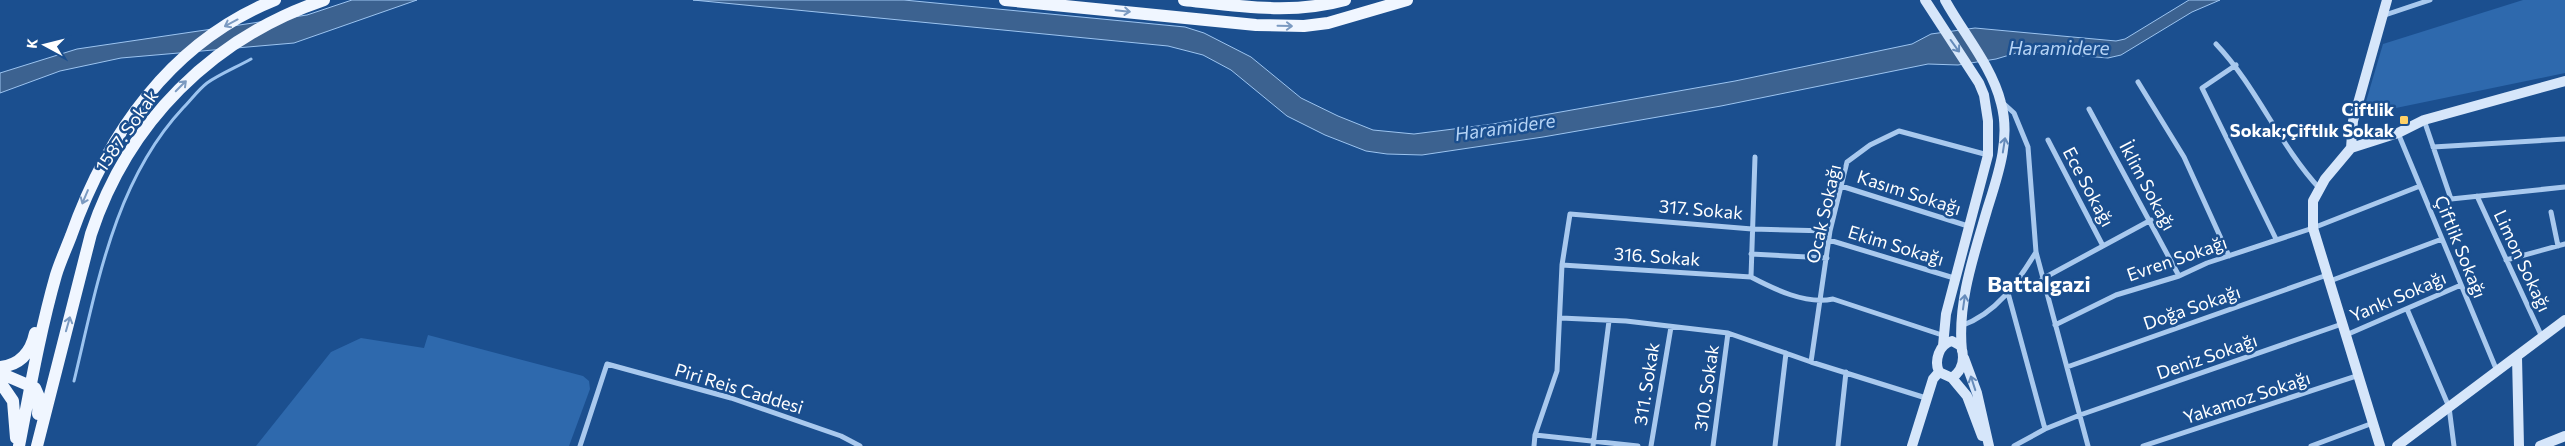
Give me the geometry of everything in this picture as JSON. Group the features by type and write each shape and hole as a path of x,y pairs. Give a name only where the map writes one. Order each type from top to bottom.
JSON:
{"main road":[{"name":"1587. Sokak","path":"18,446 33,392 56,274 90,185 115,141 144,98 164,74 191,49 221,28 275,0"},
{"name":"1587. Sokak","path":"37,446 54,370 98,212 122,162 158,109 198,69 250,35 304,7 324,0"},
{"path":"1005,0 1087,4 1256,25 1304,26 1328,23 1407,0"},
{"path":"1184,0 1291,9 1320,7 1345,0"},
{"path":"1,374 21,360 32,346 48,289 56,274"},
{"path":"1,374 13,386 33,392 49,384 54,370"},
{"path":"1,374 13,401 18,446"},
{"path":"32,446 38,411 33,392"}],"street":[{"path":"1216,0 1229,5"},
{"path":"1912,446 1926,398 1933,380 1939,372 1937,362 1943,341 1954,278 1983,180 1988,155 1988,121 1984,95 1979,83 1925,0"},
{"path":"1945,0 1986,68 2001,101 2006,130 2004,148 1970,273 1961,326 1962,369 1952,378"},
{"path":"2380,446 2313,228 2313,202 2320,189 2351,148 2353,121 2363,94 2387,0"},
{"path":"2382,16 2430,0"},
{"path":"2216,44 2236,65 2305,173 2320,189"},
{"path":"2236,65 2202,88 2276,239"},
{"path":"2138,82 2184,157 2229,256"},
{"path":"2351,148 2398,133 2424,120 2565,82"},
{"path":"2001,101 2014,113 2028,147 2036,252 2088,446"},
{"name":"İklim Sokağı","path":"2089,109 2151,220 2178,276"},
{"path":"2424,120 2451,199 2565,187"},
{"name":"Ocak Sokağı","path":"1812,362 1830,231 1847,162 1870,146 1899,131 1988,155"},
{"name":"Çiftlik Sokağı","path":"2398,133 2497,372"},
{"path":"2433,147 2565,139"},
{"name":"Ece Sokağı","path":"2048,140 2103,246"},
{"path":"1755,156 1751,277 1775,289 1821,302 1833,299 1943,341 1952,341 1961,346 1977,393 1988,446"},
{"name":"Kasım Sokağı","path":"1841,186 1968,226"},
{"name":"Evren Sokağı","path":"2055,325 2116,296 2178,276 2276,239 2313,228 2420,186"},
{"name":"Limon Sokağı","path":"2477,196 2542,338"},
{"path":"2551,212 2558,246"},
{"name":"317. Sokak","path":"1562,266 1570,214 1752,228 1830,231"},
{"path":"2042,279 2151,220"},
{"name":"Doğa Sokağı","path":"2066,367 2442,239"},
{"name":"Ekim Sokağı","path":"1829,240 1954,278"},
{"path":"2506,260 2565,244"},
{"path":"1961,326 1987,314 2008,293 2036,252"},
{"path":"1751,254 1827,258"},
{"path":"1534,446 1535,435 1557,371 1562,266"},
{"name":"316. Sokak","path":"1562,266 1751,277"},
{"name":"Yankı Sokağı","path":"2346,334 2461,285"},
{"path":"2008,293 2045,429"},
{"path":"2407,309 2449,408 2454,446"},
{"path":"1561,318 1728,333 1926,398"},
{"path":"1593,444 1609,321"},
{"name":"Deniz Sokağı","path":"2014,446 2045,429 2080,415 2342,324"},
{"path":"2397,446 2517,356 2564,325"},
{"name":"311. Sokak","path":"1651,446 1670,327"},
{"name":"310. Sokak","path":"1713,446 1728,333"},
{"path":"1775,446 1786,353"},
{"path":"2517,356 2519,446"},
{"name":"Piri Reis Caddesi","path":"580,446 607,364 731,398 841,436 860,446"},
{"path":"1838,446 1846,372"},
{"path":"1939,372 1952,378 1967,396 1988,446"},
{"name":"Yakamoz Sokağı","path":"2143,446 2358,376"},
{"path":"2311,446 2373,423"},
{"path":"1535,435 1593,444 1638,446"},
{"path":"2546,445 2565,436"}],"shaded area":[{"path":"2523,0 2565,0 2565,73 2362,115 2383,44"},
{"path":"428,335 583,376 589,381 590,389 569,446 256,446 331,352 361,338 424,348"}],"water":[{"path":"352,0 417,0 294,43 121,58 60,71 0,93 0,73 77,49 307,15"},
{"name":"Haramidere","path":"693,0 904,0 1185,27 1204,33 1251,57 1301,98 1338,116 1373,130 1414,134 1493,124 1735,81 1912,44 1931,34 1975,28 2116,41 2125,39 2189,0 2220,0 2192,12 2121,55 2108,58 2023,51 1996,59 1958,65 1928,64 1721,106 1543,137 1422,155 1366,151 1325,135 1287,116 1231,70 1203,55 1168,46"}],"waterway":[{"path":"74,381 100,272 124,202 140,169 159,137 207,83 251,59"}],"place":[{"name":"Ciftlik Sokak;Çiftlık Sokak","path":"2404,120"}],"district":[{"name":"Battalgazi","path":"2039,284"}]}
